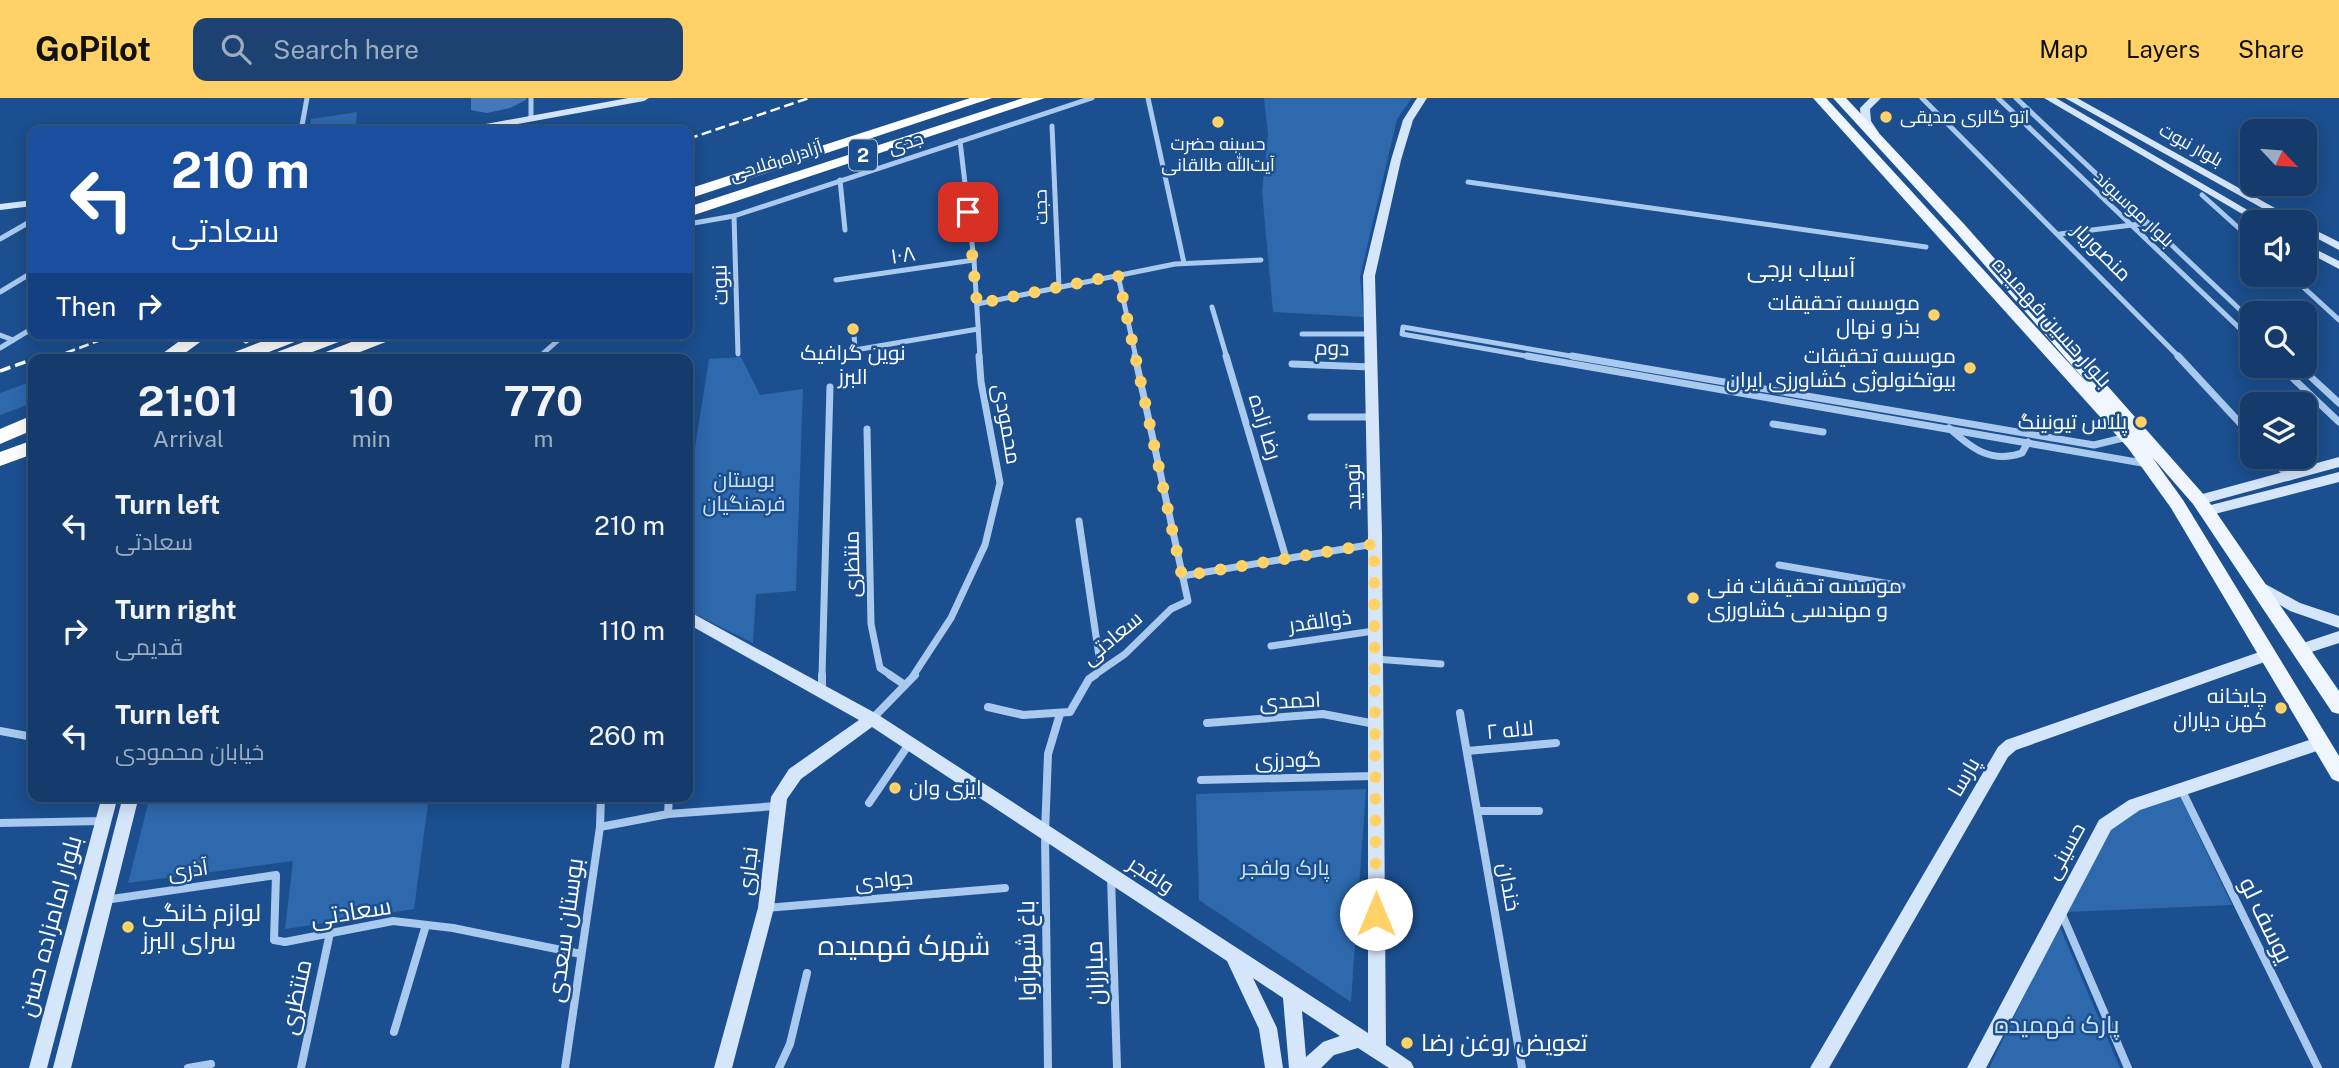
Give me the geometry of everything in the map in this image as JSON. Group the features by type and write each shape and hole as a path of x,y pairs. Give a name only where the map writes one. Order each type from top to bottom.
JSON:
{"highway":[{"name":"آزادراه فلاحی","path":"693,192 985,98"},
{"name":"آزادراه فلاحی","path":"693,210 1038,98"},
{"path":"693,221 758,189"},
{"path":"172,354 193,340"},
{"path":"246,354 283,340"},
{"path":"289,354 327,340"},
{"path":"337,354 374,340"},
{"path":"0,437 28,424"},
{"path":"0,447 28,437"},
{"path":"0,459 28,449"},
{"path":"0,472 28,463"}],"main road":[{"name":"بلوار حسین فهمیده","path":"1819,98 2127,437 2149,465 2177,504 2339,773"},
{"name":"بلوار حسین فهمیده","path":"1839,98 1973,243 2203,505 2339,706"},
{"path":"1954,245 1973,243"}],"street":[{"path":"302,126 307,98"},
{"path":"531,98 531,117"},
{"path":"488,126 644,98"},
{"name":"جدی","path":"693,222 734,216 1093,98"},
{"path":"1149,98 1184,263"},
{"name":"توحید","path":"1377,1051 1370,334 1372,265 1408,120 1422,98"},
{"path":"1875,135 1866,121 1865,108 1876,98"},
{"name":"منصوریار","path":"1922,98 2158,334 2240,423"},
{"name":"بلوار موسیوند","path":"1997,98 2240,329"},
{"name":"بلوار موسیوند","path":"2016,98 2240,310"},
{"name":"بلوار نبوت","path":"2049,98 2242,210"},
{"name":"بلوار نبوت","path":"2070,98 2083,102 2274,210"},
{"name":"حجت","path":"1052,126 1059,287"},
{"name":"محمودی","path":"872,719 905,685 951,618 972,578 985,545 1000,483 981,382 974,260 960,141"},
{"path":"840,180 845,230"},
{"path":"1468,182 1926,247"},
{"path":"2202,195 2240,229"},
{"path":"0,207 28,204"},
{"path":"0,217 28,213"},
{"name":"نبوت","path":"734,216 738,354"},
{"path":"0,239 28,223"},
{"path":"2060,234 2148,223"},
{"path":"2317,235 2339,247"},
{"path":"2317,248 2325,248 2328,244 2322,238"},
{"path":"2317,254 2339,266"},
{"name":"۱۰۸","path":"836,280 974,260"},
{"path":"977,304 1184,263 1261,260"},
{"path":"0,292 28,275"},
{"path":"1118,275 1182,576 1374,544"},
{"path":"2303,287 2339,320"},
{"name":"رضا زاده","path":"1212,307 1286,558"},
{"path":"2127,437 2094,445 1403,327 1402,334 2149,465"},
{"path":"854,334 855,350 978,329"},
{"path":"0,348 28,331"},
{"path":"1302,334 1370,334"},
{"path":"0,335 13,340"},
{"path":"542,354 558,340"},
{"name":"دوم","path":"1292,364 1371,366"},
{"path":"2293,378 2339,422"},
{"path":"2312,378 2339,403"},
{"path":"822,691 830,387"},
{"path":"1311,417 1372,417"},
{"path":"1773,424 1823,432"},
{"path":"1949,428 1971,448 2002,460 2022,453 2028,442"},
{"name":"منتظری","path":"867,429 871,624 880,668 905,685"},
{"path":"2203,505 2339,462"},
{"path":"2282,469 2289,477"},
{"path":"2203,505 2339,477"},
{"path":"1079,521 1101,670"},
{"path":"1779,565 1902,586"},
{"name":"سعادتی","path":"1060,714 1070,712 1089,678 1125,654 1171,609 1188,601 1182,576"},
{"path":"2258,584 2295,607 2339,622"},
{"name":"ولفجر","path":"693,620 872,719 1405,1068"},
{"name":"ذوالقدر","path":"1271,646 1374,631"},
{"path":"2302,649 2339,637"},
{"name":"پارسا","path":"1819,1068 2003,752 2011,745 2268,655"},
{"path":"1374,659 1441,664"},
{"path":"988,707 1023,715 1060,714"},
{"name":"خندان","path":"1460,713 1522,1068"},
{"name":"باغ شهرآوا","path":"1048,1068 1045,833 1048,754 1060,714"},
{"name":"احمدی","path":"1207,723 1323,715 1375,724"},
{"name":"نجاری","path":"723,1068 766,908 779,797 795,774 872,719"},
{"path":"0,731 28,736"},
{"name":"لاله ۲","path":"1467,751 1556,743"},
{"name":"حسینی","path":"1976,1068 2105,825 2135,804 2321,743"},
{"path":"869,803 909,744"},
{"name":"گودرزی","path":"1201,780 1375,776"},
{"name":"یوسف لو","path":"2181,788 2318,1068"},
{"name":"بلوار امامزاده حسن","path":"38,1068 108,802"},
{"name":"بلوار امامزاده حسن","path":"62,1068 130,802"},
{"name":"بوستان سعدی","path":"565,1068 600,827 601,802"},
{"path":"668,814 669,802"},
{"path":"600,827 668,814 778,806"},
{"path":"1478,811 1539,811"},
{"path":"0,823 103,821"},
{"name":"سعادتی","path":"276,875 274,940 285,942 393,921 581,954"},
{"name":"آذری","path":"105,900 276,875"},
{"name":"مبارزان","path":"1111,876 1117,1068"},
{"name":"جوادی","path":"766,908 1005,888"},
{"path":"2059,908 2128,1068"},
{"path":"394,1032 426,925"},
{"name":"منتظری","path":"300,1068 330,933"},
{"path":"1233,957 1268,1028 1274,1068"},
{"path":"779,1068 790,1044 807,973"},
{"path":"1292,996 1298,1068"},
{"path":"1307,1068 1329,1048 1358,1038"},
{"path":"188,1068 211,1064"}],"green space":[{"path":"1264,98 1412,98 1397,119 1360,277 1364,317 1273,312 1262,191 1268,134"},
{"path":"357,112 356,126 310,125 311,119"},
{"name":"بوستان فرهنگیان","path":"741,357 760,395 803,389 796,591 756,594 753,643 693,613 693,460 709,359"},
{"path":"28,383 28,405 0,415 0,393"},
{"name":"پارک ولفجر","path":"1366,789 1351,1002 1199,900 1196,794"},
{"path":"2179,795 2232,905 2067,912 2109,829 2138,808"},
{"path":"148,802 428,802 414,909 285,929 293,861 128,883"},
{"name":"پارک فهمیده","path":"2059,925 2120,1068 1989,1068"}],"building":[{"path":"471,98 526,100 510,108 487,113 471,110"}],"railway":[{"path":"693,137 809,98"},
{"path":"63,354 101,340"},
{"path":"0,371 28,361"}],"place":[{"name":"اتو گالری صدیقی","path":"1886,117"},
{"name":"حسینه حضرت آیت‌الله طالقانی","path":"1218,122"},
{"name":"موسسه تحقیقات بذر و نهال","path":"1934,315"},
{"name":"نوین گرافیک البرز","path":"853,329"},
{"name":"موسسه تحقیقات بیوتکنولوژی کشاورزی ایران","path":"1970,368"},
{"name":"پلاس تیونینگ","path":"2141,422"},
{"name":"موسسه تحقیقات فنی و مهندسی کشاورزی","path":"1693,598"},
{"name":"چایخانه کهن دیاران","path":"2281,708"},
{"name":"ایزی وان","path":"895,788"},
{"name":"لوازم خانگی سرای البرز","path":"128,927"},
{"name":"تعویض روغن رضا","path":"1407,1043"}],"district":[{"name":"آسیاب برجی","path":"1801,269"},
{"name":"شهرک فهمیده","path":"904,945"}],"route":[{"path":"968,212 977,304 1118,275 1182,576 1374,544 1376,914"}]}
